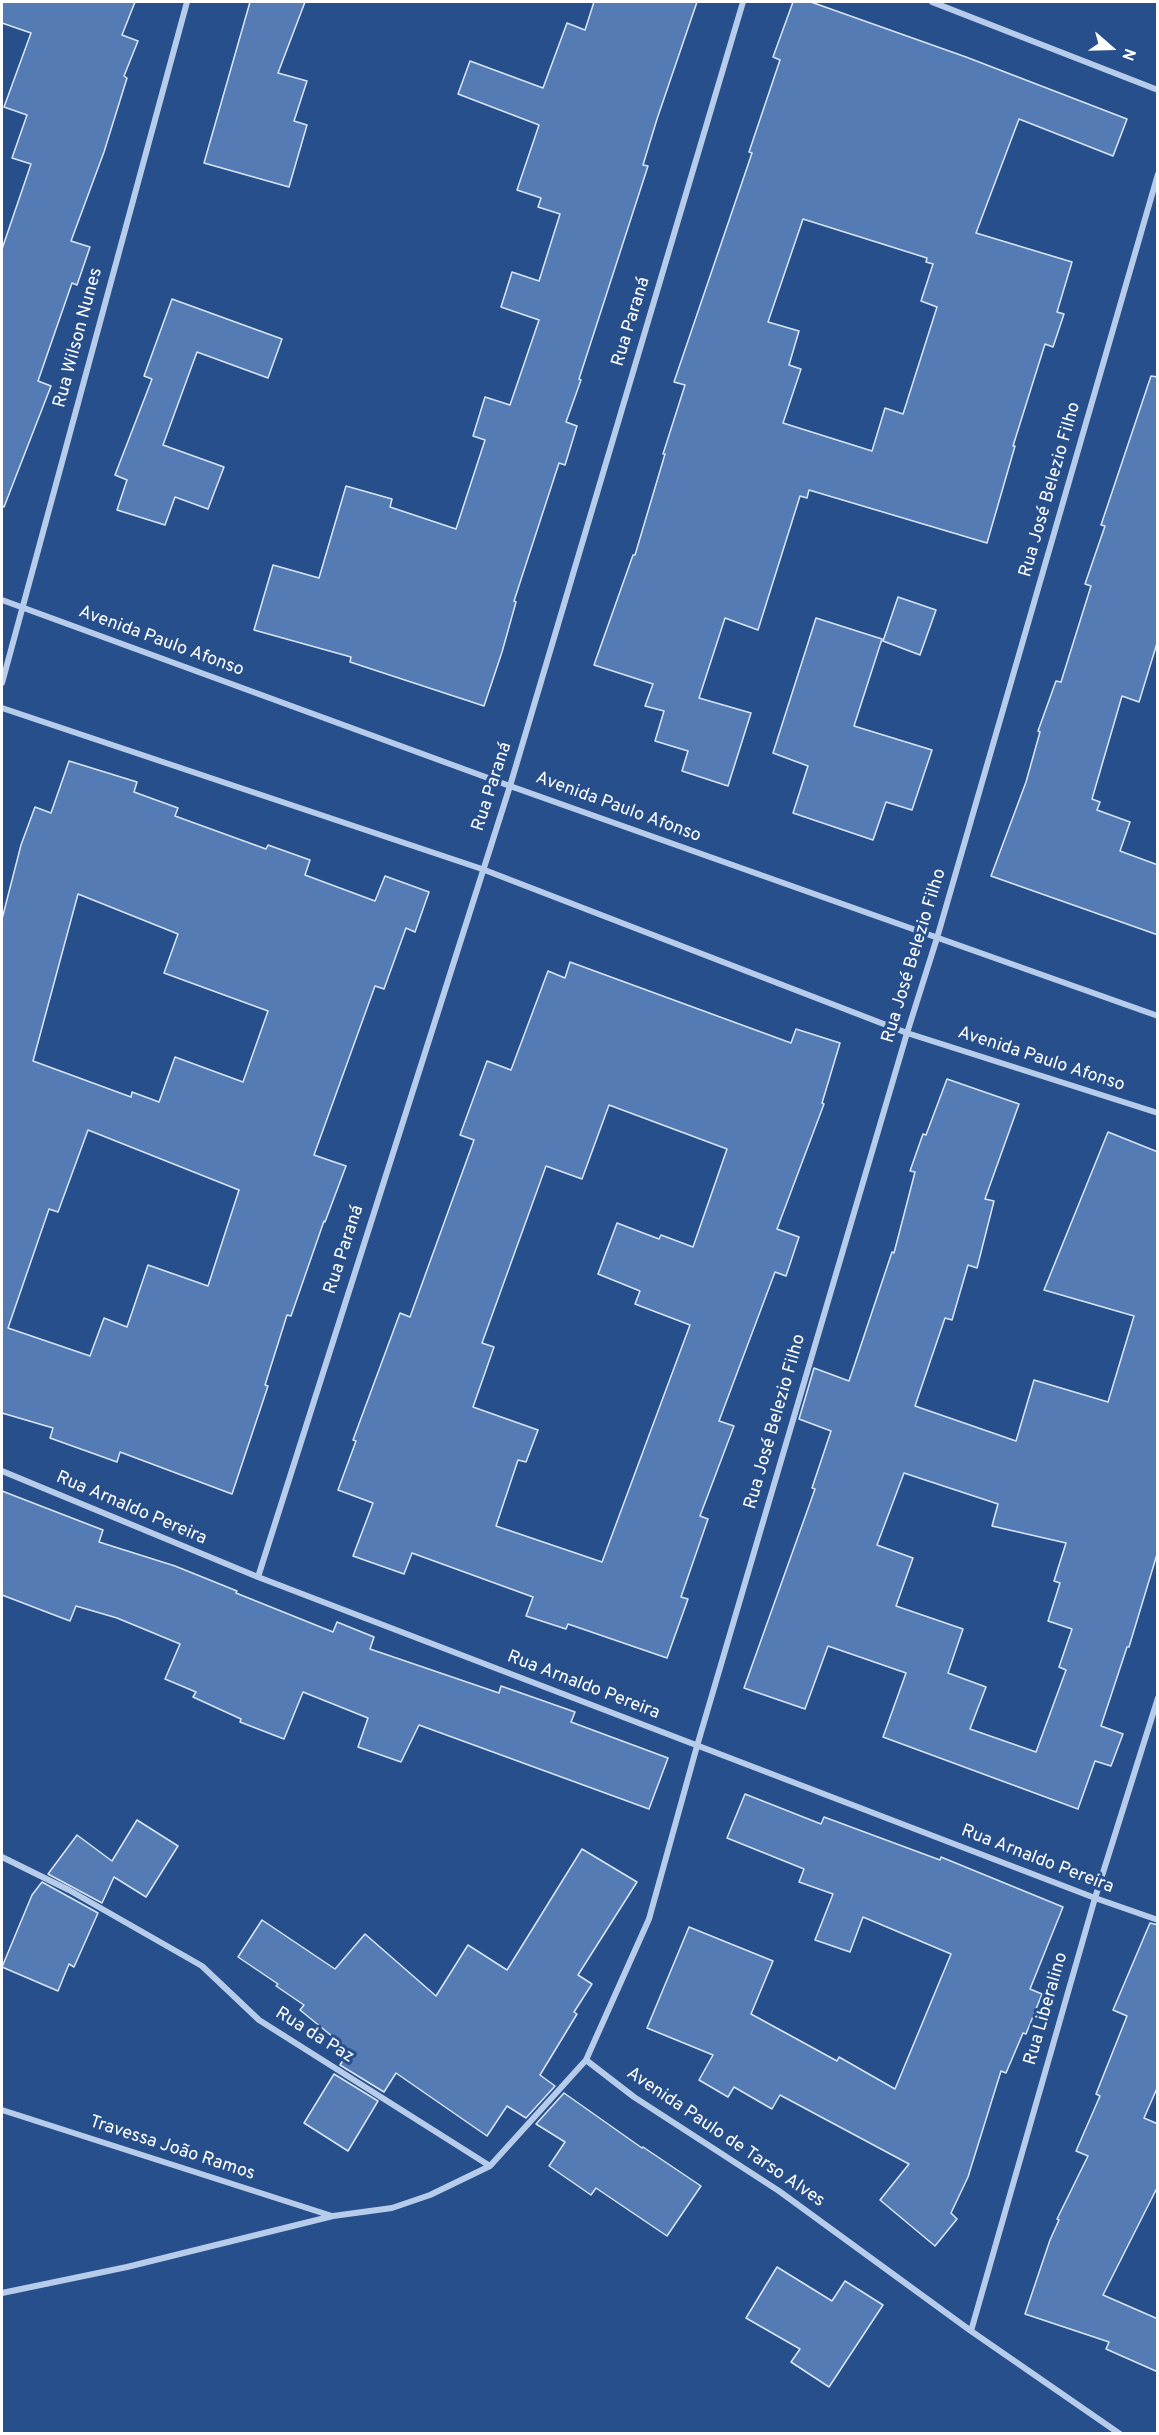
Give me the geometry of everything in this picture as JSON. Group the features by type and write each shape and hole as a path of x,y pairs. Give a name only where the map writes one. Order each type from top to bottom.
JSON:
{"street":[{"name":"Rua Wilson Nunes","path":"2,683 21,606 187,2"},
{"name":"Rua Paraná","path":"258,1577 510,786 743,2"},
{"path":"932,2 1158,90"},
{"name":"Rua José Belezio Filho","path":"697,1746 937,938 1158,174"},
{"name":"Avenida Paulo Afonso","path":"2,600 510,786 1158,1016"},
{"name":"Avenida Paulo Afonso","path":"2,708 482,869 907,1033 1158,1113"},
{"name":"Rua Arnaldo Pereira","path":"2,1471 258,1577 1095,1898 1158,1920"},
{"name":"Rua Liberalino","path":"971,2331 1095,1898 1158,1698"},
{"path":"2,2293 127,2267 333,2216 392,2208 430,2195 490,2166 586,2060 649,1919 697,1746"},
{"name":"Rua da Paz","path":"2,1857 69,1890 202,1966 259,2019 490,2166"},
{"name":"Avenida Paulo de Tarso Alves","path":"586,2060 634,2097 779,2191 971,2331 1120,2433"},
{"name":"Travessa João Ramos","path":"2,2110 333,2216"}],"building":[{"path":"2,2 135,2 122,35 138,41 124,76 127,78 104,152 71,241 90,247 77,285 72,283 38,381 51,386 4,507 2,506 2,249 31,164 12,158 27,115 4,107 31,33 2,23"},
{"path":"250,2 305,2 278,73 307,81 294,121 307,125 289,187 204,163"},
{"path":"594,2 697,2 657,119 643,165 648,166 566,422 577,426 565,465 559,463 514,601 516,602 502,652 484,706 350,662 351,657 254,630 273,565 319,578 346,486 392,499 390,507 456,529 485,440 473,436 485,397 510,405 539,320 501,307 512,272 539,281 560,214 538,207 541,198 517,190 539,125 458,94 470,61 543,88 567,23 585,30"},
{"path":"793,2 811,2 966,57 1127,119 1113,156 1019,119 976,233 1072,262 1057,312 1064,314 1053,347 1045,344 1013,446 1015,446 987,543 809,490 807,498 800,496 758,630 725,618 699,698 751,713 728,786 682,771 688,751 655,741 664,711 645,706 653,684 594,665 633,555 635,555 665,454 663,454 685,385 674,382 752,153 749,152 780,60 773,57","holes":["803,219 927,258 926,262 933,264 921,301 937,307 903,414 885,408 872,451 783,423 801,369 789,365 799,331 768,322"]},
{"path":"172,299 282,339 268,378 197,352 163,445 224,467 208,509 175,497 165,525 117,510 127,480 115,475 152,379 144,376"},
{"path":"1151,376 1158,377 1158,640 1139,702 1122,696 1092,799 1100,802 1097,810 1130,822 1120,851 1158,865 1158,935 991,876 1026,782 1040,732 1038,731 1056,681 1061,682 1091,586 1085,584 1105,526 1101,525"},
{"path":"898,597 936,610 920,655 883,641"},
{"path":"816,618 882,639 854,726 932,750 912,810 886,802 873,840 793,813 808,766 773,753"},
{"path":"69,761 137,782 134,792 178,808 175,816 266,849 268,845 310,860 305,875 375,901 385,876 429,892 415,932 406,928 384,989 375,986 314,1155 346,1166 291,1316 287,1315 265,1385 268,1386 232,1494 120,1452 117,1462 50,1438 53,1428 2,1413 2,919 21,845 35,807 51,813","holes":["78,894 178,934 164,973 268,1011 243,1082 175,1057 159,1102 132,1092 131,1097 33,1061","88,1130 239,1190 208,1286 148,1265 127,1327 104,1318 90,1356 8,1328 49,1209 58,1212"]},
{"path":"570,962 791,1043 796,1029 840,1043 822,1103 824,1104 777,1229 799,1237 786,1276 775,1272 719,1421 734,1426 700,1516 708,1519 681,1597 688,1599 667,1658 568,1624 566,1629 526,1616 533,1597 412,1553 404,1574 353,1556 373,1503 338,1490 356,1441 353,1440 400,1313 410,1317 474,1140 460,1135 487,1061 511,1070 548,971 565,978","holes":["609,1105 727,1149 693,1247 661,1235 659,1239 617,1223 598,1274 640,1291 635,1304 690,1325 602,1562 496,1526 518,1460 526,1462 538,1430 473,1407 494,1347 482,1343 546,1166 582,1179"]},
{"path":"947,1079 1019,1104 985,1199 994,1201 977,1268 968,1265 952,1320 945,1318 915,1406 1016,1441 1034,1380 1108,1402 1134,1316 1044,1290 1108,1132 1158,1152 1158,1551 1129,1647 1127,1647 1101,1726 1123,1734 1111,1766 1095,1761 1078,1809 883,1737 906,1673 828,1646 805,1709 744,1688 815,1489 812,1488 831,1431 799,1419 814,1368 849,1381 892,1252 894,1253 915,1172 910,1171 923,1134 926,1135","holes":["904,1473 998,1504 992,1526 1066,1543 1054,1581 1060,1583 1048,1621 1072,1629 1059,1667 1066,1670 1036,1752 970,1729 986,1687 948,1673 963,1629 896,1606 913,1558 877,1545"]},
{"path":"2,1491 103,1530 99,1542 175,1566 333,1632 337,1622 374,1637 370,1649 499,1693 501,1686 575,1712 571,1722 668,1758 649,1809 419,1725 401,1762 358,1747 368,1718 303,1692 284,1739 240,1722 241,1719 193,1697 196,1692 165,1679 180,1644 117,1618 76,1606 70,1621 2,1595"},
{"path":"745,1794 821,1824 824,1817 940,1860 941,1857 1063,1907 1030,1989 1042,1994 1026,2034 1023,2033 1006,2073 1001,2071 968,2177 951,2213 957,2219 935,2246 880,2200 909,2164 780,2095 772,2109 734,2087 728,2097 699,2080 713,2055 647,2028 689,1927 773,1961 751,2014 837,2061 839,2057 895,2089 951,1954 863,1917 850,1952 815,1940 833,1894 799,1882 804,1869 727,1838"},
{"path":"137,1820 178,1846 146,1897 114,1877 102,1903 48,1874 77,1835 112,1861"},
{"path":"582,1849 637,1882 578,1975 592,1984 574,2012 577,2014 540,2075 555,2086 526,2118 507,2106 487,2136 396,2073 384,2092 340,2065 349,2050 300,2010 304,2005 238,1957 262,1920 335,1969 365,1934 436,1996 468,1945 507,1970"},
{"path":"42,1882 98,1913 74,1967 69,1964 58,1991 2,1967 32,1895"},
{"path":"1150,1923 1158,1925 1158,2086 1144,2118 1158,2124 1158,2186 1103,2295 1158,2319 1158,2372 1106,2349 1109,2342 1025,2314 1059,2220 1057,2219 1088,2156 1076,2151 1100,2096 1096,2094 1127,2016 1113,2010"},
{"path":"334,2074 378,2101 348,2151 304,2123"},
{"path":"564,2093 701,2186 667,2236 596,2188 591,2195 549,2166 565,2142 536,2124"},
{"path":"777,2267 832,2301 845,2281 883,2305 829,2387 791,2362 800,2349 746,2318"}]}
